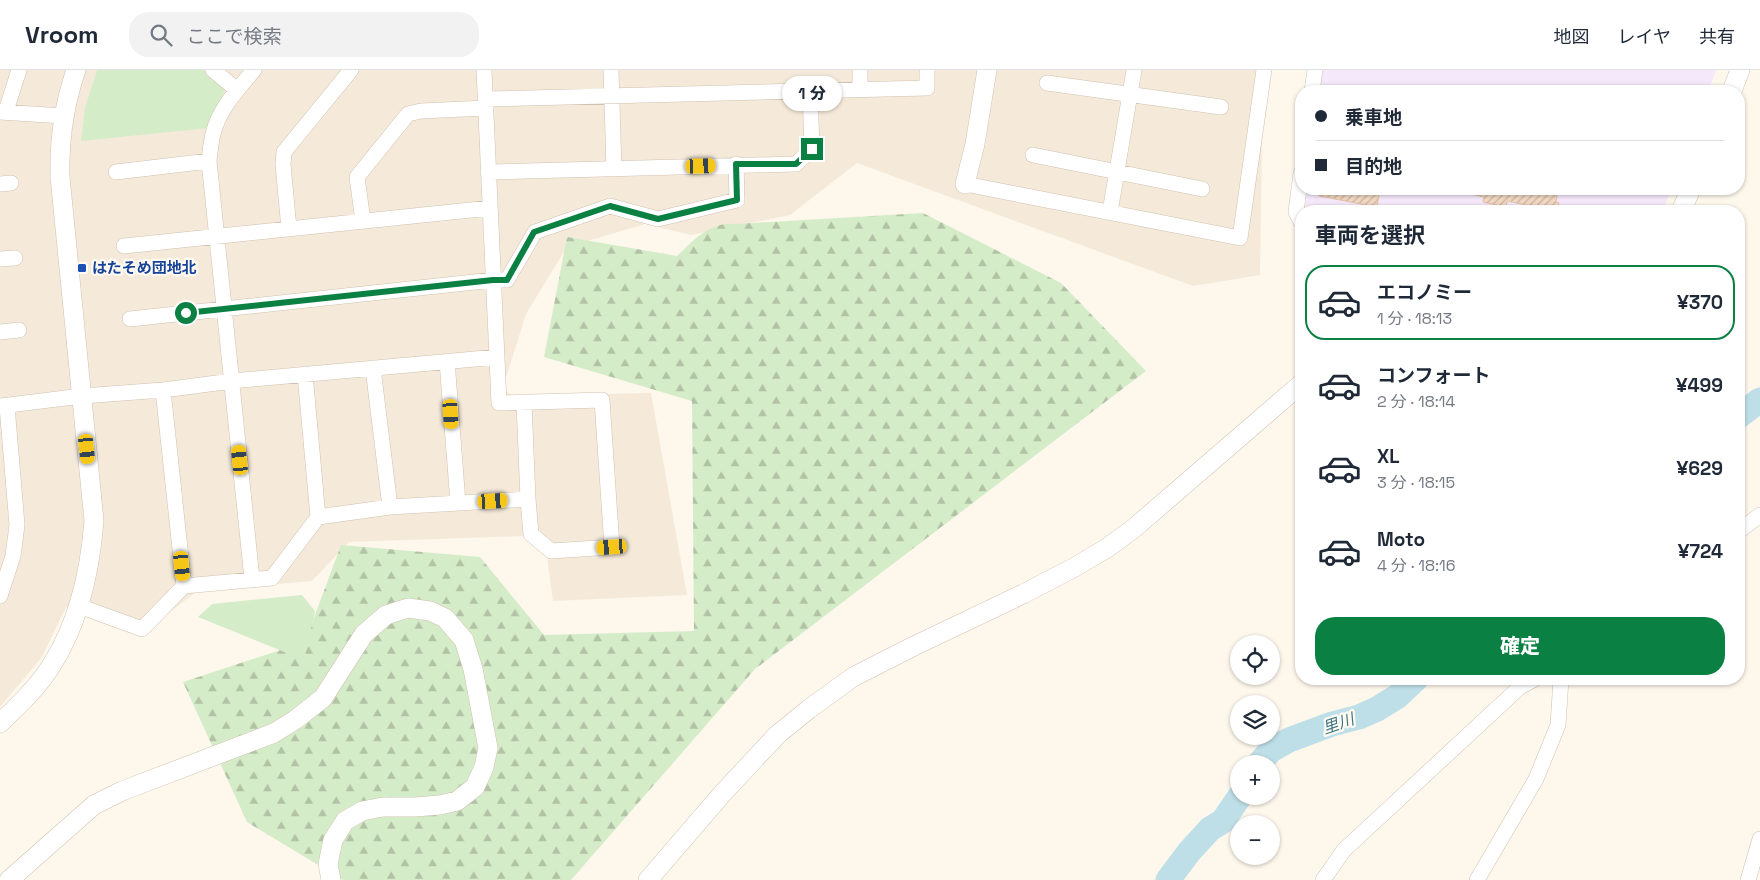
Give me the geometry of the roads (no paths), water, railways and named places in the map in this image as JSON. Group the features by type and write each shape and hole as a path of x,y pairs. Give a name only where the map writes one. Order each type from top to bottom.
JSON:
{"street":[{"path":"19,70 3,111 64,116"},
{"path":"1,720 30,693 51,667 67,637 79,606 87,577 94,521 60,177 60,144 64,116 76,70"},
{"path":"212,70 237,90"},
{"path":"252,579 209,161 213,133 226,104 254,70"},
{"path":"289,229 283,164 284,152 351,70"},
{"path":"484,70 499,403 602,400 612,547 551,551 531,534 524,403"},
{"path":"611,70 614,168"},
{"path":"860,70 860,90"},
{"path":"364,221 357,177 408,114 485,104 612,96 928,88 927,70"},
{"path":"987,70 965,184 1240,238 1264,70"},
{"path":"1110,212 1134,70"},
{"path":"1313,85 1315,70"},
{"path":"1734,85 1740,70"},
{"path":"1047,84 1221,107"},
{"path":"488,172 736,164 796,164 812,149 810,91"},
{"path":"1033,156 1202,189"},
{"path":"116,172 209,161"},
{"path":"130,319 507,280 534,232 610,206 658,219 737,200 736,164"},
{"path":"124,246 490,208"},
{"path":"0,332 19,330"},
{"path":"0,596 13,556 17,525 4,406 232,381 497,357"},
{"path":"447,361 458,503"},
{"path":"373,368 390,507"},
{"path":"79,606 142,629 184,586 272,578 318,517 305,374"},
{"path":"648,880 722,794 777,735 809,709 853,677 1023,594 1076,567 1107,548 1133,529 1295,389"},
{"path":"163,390 184,586"},
{"path":"318,517 390,507 528,499"},
{"path":"1745,526 1760,515"},
{"path":"8,880 94,805 122,791 274,733 295,720 323,698 364,634 386,615 408,608 430,610 445,618 464,640 473,668 488,748 484,767 475,787 457,801 440,805 415,807 383,806 362,811 345,821 333,840 328,864 331,880"},
{"path":"1323,880 1344,850 1524,685"},
{"path":"1477,880 1536,779 1558,725 1561,685"},
{"path":"1748,880 1760,840"}],"waterway":[{"name":"里川","path":"1745,411 1760,400"},
{"name":"里川","path":"1267,755 1271,750 1289,740 1332,724 1359,717 1377,709 1398,696 1410,685"},
{"name":"里川","path":"1168,880 1189,852 1210,829 1223,821 1234,805"}],"place":[{"name":"はたそめ団地北","path":"82,268"}]}
